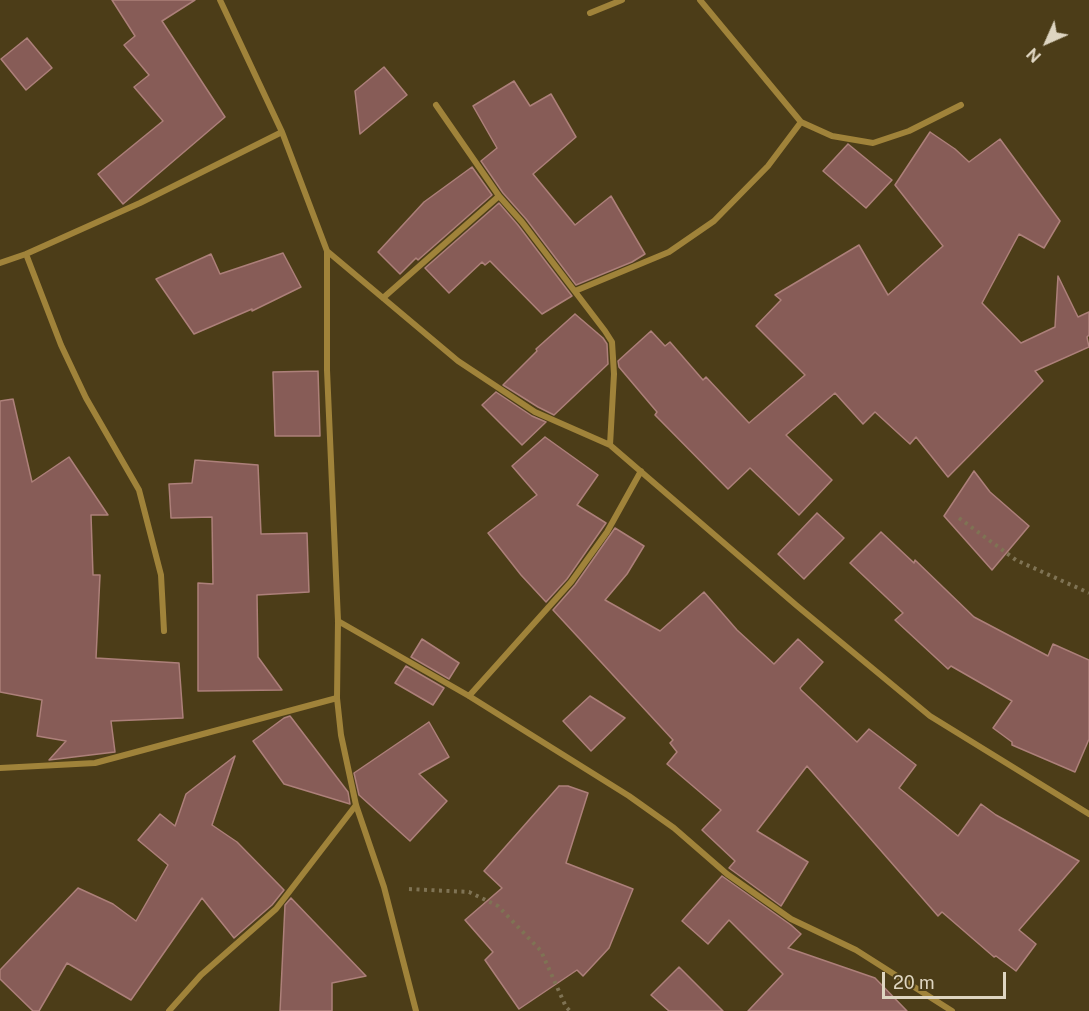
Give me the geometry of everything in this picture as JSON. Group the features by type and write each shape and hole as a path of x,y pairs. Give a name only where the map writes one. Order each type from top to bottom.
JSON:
{"street":[{"path":"220,0 282,132 327,251 327,370 338,621 337,698 341,735 356,805 384,887 416,1011"},
{"path":"590,13 622,0"},
{"path":"700,0 801,122 832,136 873,143 909,130 961,105"},
{"path":"436,105 499,195 612,342 614,375 610,445"},
{"path":"574,291 669,252 714,220 768,166 801,122"},
{"path":"0,263 26,254 140,203 282,132"},
{"path":"382,298 499,195"},
{"path":"327,251 458,362 535,412 610,445 796,605 930,716 1089,814"},
{"path":"26,254 61,345 86,398 139,490 161,575 164,631"},
{"path":"469,696 571,582 607,532 641,471"},
{"path":"338,621 469,696 629,796 674,828 727,874 791,919 856,950 952,1011"},
{"path":"0,768 95,763 337,698"},
{"path":"169,1011 201,975 276,909 356,805"}],"path":[{"path":"959,518 1016,560 1089,593"},
{"path":"384,887 469,892 498,906 541,951 566,1007 570,1011"}],"building":[{"path":"112,0 195,0 162,21 225,117 123,204 98,174 163,121 134,87 149,75 124,45 135,36"},
{"path":"27,38 52,68 26,90 1,59"},
{"path":"384,67 407,95 360,134 355,91"},
{"path":"514,81 530,106 551,94 576,137 533,174 575,225 611,196 645,254 632,262 576,285 526,219 503,193 481,161 497,148 473,106"},
{"path":"930,132 969,162 1000,139 1060,221 1044,248 1019,234 982,303 1021,343 1055,327 1058,276 1078,317 1089,312 1089,335 1087,337 1089,347 1035,371 1043,381 948,477 916,437 910,444 875,412 863,424 835,393 786,435 832,480 799,515 750,468 728,489 655,415 657,412 619,367 618,361 651,331 665,346 670,342 703,380 706,377 749,423 805,375 756,326 781,300 775,295 859,245 888,295 943,246 895,185"},
{"path":"848,144 892,180 866,208 823,171"},
{"path":"472,167 492,195 400,274 378,252 424,202"},
{"path":"499,203 572,296 542,314 490,261 485,265 482,262 449,293 425,268"},
{"path":"283,253 301,287 252,311 252,309 194,334 156,279 211,254 220,274"},
{"path":"575,314 607,344 608,364 554,415 503,385 537,351 536,349"},
{"path":"318,371 320,436 275,436 273,372"},
{"path":"496,392 532,416 546,422 522,445 482,405"},
{"path":"13,399 32,482 69,457 108,515 91,515 93,575 100,575 96,658 179,663 183,718 111,721 115,752 49,760 66,741 37,736 42,700 0,692 0,401"},
{"path":"545,437 598,475 577,505 606,523 567,579 546,602 488,533 537,495 512,466"},
{"path":"195,460 258,465 261,534 307,533 309,592 257,595 258,657 282,690 198,691 198,583 213,584 212,517 171,518 169,484 192,483"},
{"path":"974,471 990,492 1029,526 992,570 944,516"},
{"path":"817,513 844,538 804,579 778,554"},
{"path":"615,528 644,546 627,574 605,600 660,631 704,592 737,630 774,664 798,639 823,662 800,688 801,690 857,742 869,729 916,765 899,788 958,836 981,804 996,815 1079,861 1019,930 1036,944 1016,971 996,956 994,957 942,912 938,916 807,766 757,831 808,862 781,906 729,868 735,861 702,830 721,810 667,764 677,752 670,743 673,740 553,610 575,585"},
{"path":"881,532 914,563 915,560 974,617 1048,656 1053,644 1089,660 1089,739 1075,772 1012,745 1012,742 993,728 1012,701 951,666 948,669 895,620 903,613 850,563"},
{"path":"422,639 459,663 449,679 411,657"},
{"path":"406,666 444,688 433,705 395,683"},
{"path":"590,696 625,718 591,751 563,721"},
{"path":"290,716 348,792 350,804 284,784 253,741"},
{"path":"429,722 449,757 419,774 447,801 410,841 359,795 354,773"},
{"path":"235,756 212,825 237,842 284,890 272,905 234,938 202,898 131,1000 67,963 39,1011 33,1011 0,979 0,970 78,888 113,904 136,921 168,865 138,840 160,814 175,826 186,794"},
{"path":"559,786 568,786 588,793 566,863 633,889 609,948 583,976 577,970 519,1009 485,960 493,952 465,920 502,888 484,871"},
{"path":"722,876 801,934 788,948 875,978 907,1011 748,1011 783,974 729,920 708,944 682,921"},
{"path":"291,898 366,976 332,983 332,1011 280,1011 285,905"},
{"path":"679,967 723,1011 669,1011 651,995"}]}
